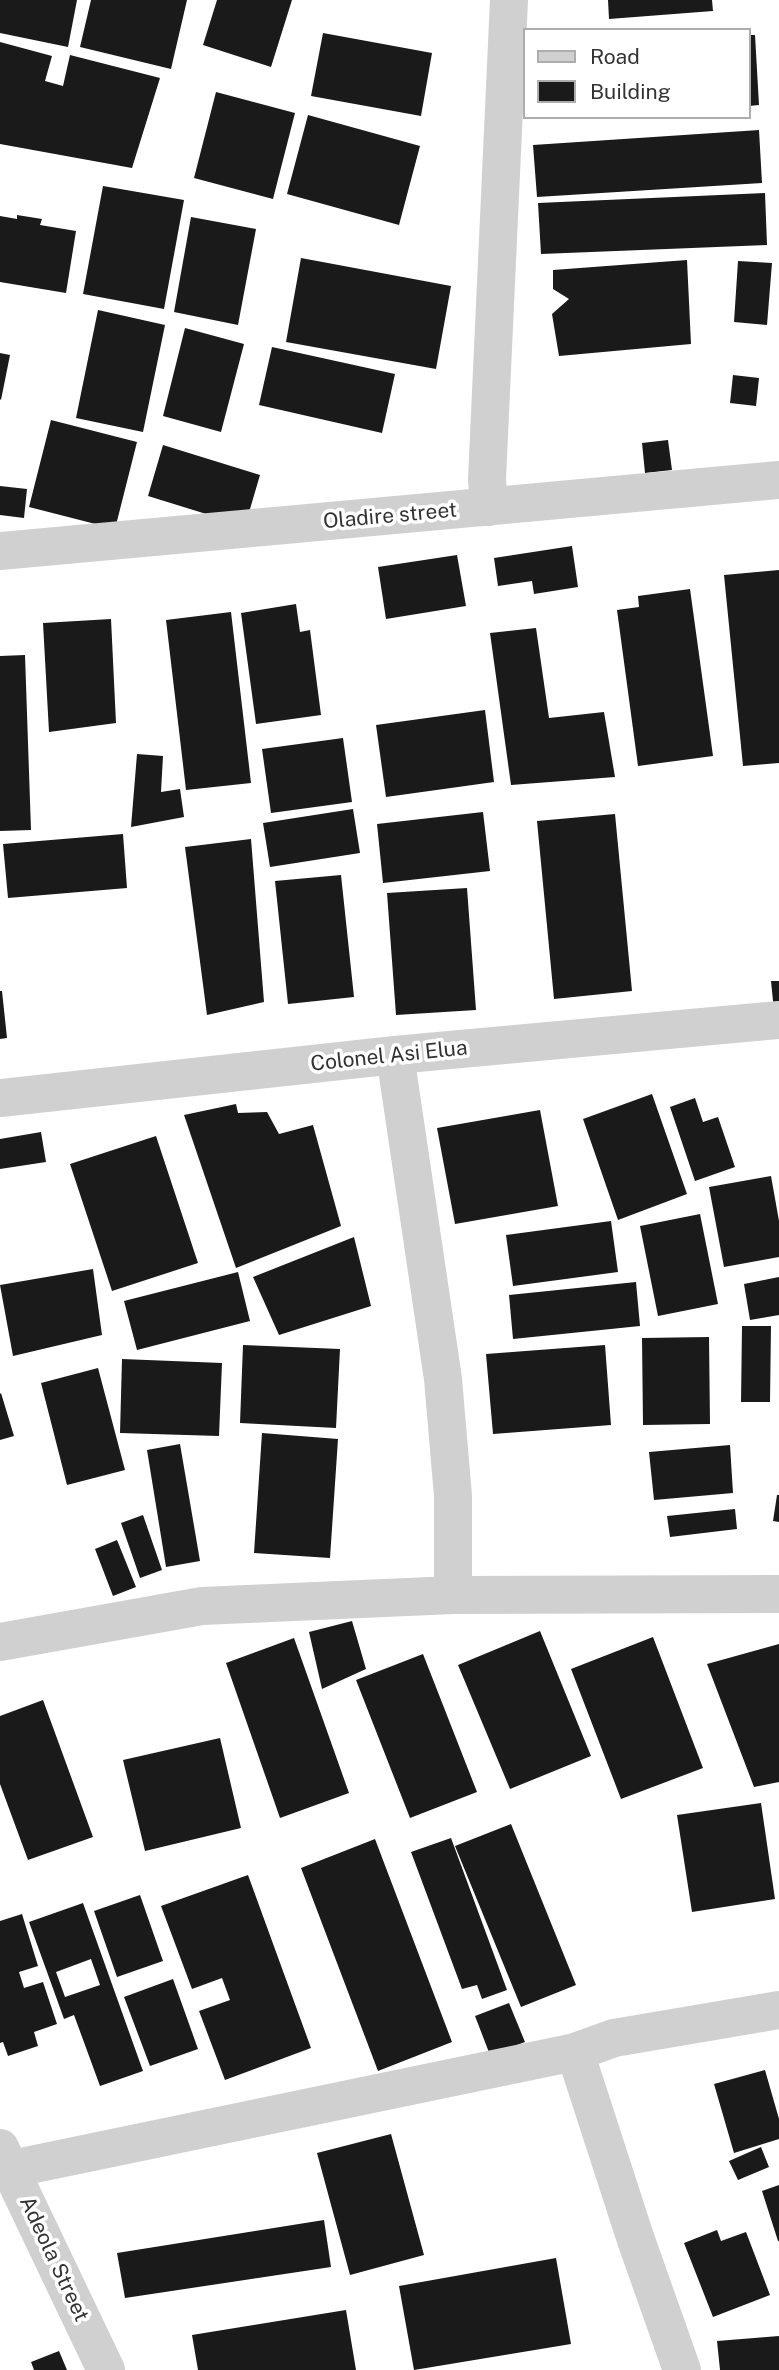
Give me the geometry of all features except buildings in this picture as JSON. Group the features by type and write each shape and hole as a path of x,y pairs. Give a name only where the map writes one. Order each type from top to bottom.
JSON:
{"street":[{"path":"489,508 487,479 509,0"},
{"name":"Oladire street","path":"0,551 779,480"},
{"name":"Colonel Asi Elua","path":"0,1098 395,1055 779,1020"},
{"path":"395,1055 443,1379 453,1496 453,1595"},
{"path":"0,1642 202,1606 453,1595 779,1594"},
{"path":"6,2158 575,2052 614,2038 779,2010"},
{"path":"575,2052 636,2240 682,2370"},
{"name":"Adeola Street","path":"6,2158 106,2370"}]}
